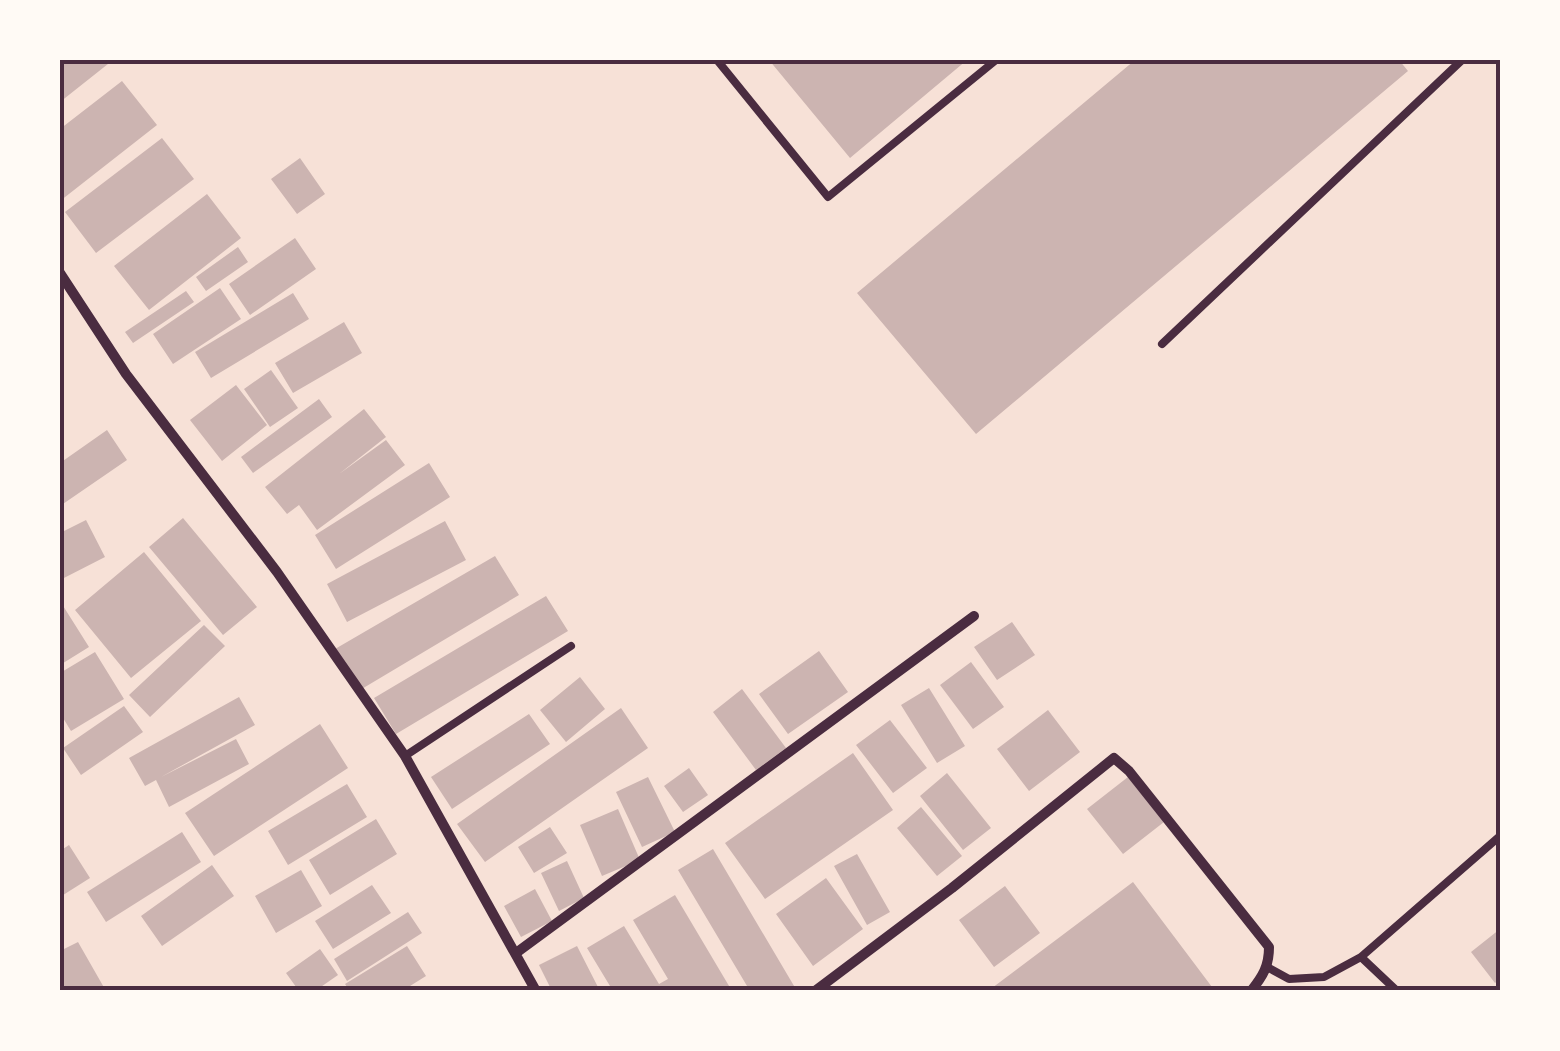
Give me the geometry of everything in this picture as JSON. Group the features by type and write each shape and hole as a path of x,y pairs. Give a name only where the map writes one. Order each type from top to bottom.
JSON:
{"street":[{"path":"60,273 126,374 277,572 405,756 536,991"},
{"path":"516,953 974,616"},
{"path":"815,991 1114,758 1269,947 1267,967 1251,991"}],"lane":[{"path":"716,60 828,197 996,60"},
{"path":"1162,344 1449,64 1462,60"},
{"path":"405,756 571,646"},
{"path":"1267,967 1289,979 1324,977 1361,957 1500,836"},
{"path":"1361,957 1397,991"}],"building":[{"path":"60,60 113,60 60,102"},
{"path":"769,60 967,60 850,158"},
{"path":"1135,60 1399,60 1408,71 976,434 857,293"},
{"path":"122,81 157,125 60,201 60,129"},
{"path":"162,138 194,179 96,253 65,212"},
{"path":"300,158 325,194 297,214 271,179"},
{"path":"207,194 241,238 149,310 114,266"},
{"path":"295,238 316,269 250,315 229,284"},
{"path":"238,247 248,262 206,291 196,277"},
{"path":"220,288 241,319 173,364 153,334"},
{"path":"186,291 194,302 133,343 125,332"},
{"path":"293,293 309,319 211,378 195,352"},
{"path":"344,322 362,353 293,393 275,363"},
{"path":"271,370 298,408 270,427 244,389"},
{"path":"236,385 267,425 222,461 190,420"},
{"path":"319,399 332,417 253,473 241,457"},
{"path":"364,409 386,437 339,474 386,440 405,465 317,530 299,505 287,514 265,487"},
{"path":"107,430 127,460 60,506 60,463"},
{"path":"429,463 450,497 336,569 315,535"},
{"path":"183,518 257,607 223,635 149,547"},
{"path":"86,520 105,557 60,580 60,533"},
{"path":"445,521 466,560 347,622 327,584"},
{"path":"144,552 201,621 131,678 75,610"},
{"path":"495,556 519,595 360,690 335,649"},
{"path":"546,596 568,631 396,734 374,698"},
{"path":"60,601 89,647 60,665"},
{"path":"1012,622 1035,655 997,680 974,647"},
{"path":"204,625 225,646 150,717 129,695"},
{"path":"819,651 848,692 788,734 759,694"},
{"path":"95,652 124,699 71,731 60,713 60,673"},
{"path":"971,662 1004,707 973,729 940,685"},
{"path":"580,677 605,709 566,742 540,710"},
{"path":"929,688 965,746 937,763 901,705"},
{"path":"742,689 786,748 756,770 713,712"},
{"path":"239,697 255,725 161,777 236,739 249,764 169,807 156,780 145,786 129,758"},
{"path":"124,706 143,732 81,775 63,748"},
{"path":"621,708 648,748 485,862 457,824"},
{"path":"1048,710 1080,752 1029,791 997,749"},
{"path":"529,714 550,744 452,809 431,777"},
{"path":"890,720 927,768 893,793 856,745"},
{"path":"320,724 348,768 214,856 185,813"},
{"path":"853,753 893,810 765,899 725,843"},
{"path":"689,768 708,795 683,812 664,786"},
{"path":"947,773 991,828 963,850 920,796"},
{"path":"648,777 675,832 642,847 616,792"},
{"path":"1128,777 1164,822 1123,854 1087,809"},
{"path":"347,784 367,817 288,865 268,831"},
{"path":"921,807 962,856 937,876 897,828"},
{"path":"618,809 640,860 602,876 580,825"},
{"path":"376,819 397,854 330,895 309,860"},
{"path":"550,827 567,853 534,873 518,847"},
{"path":"182,832 201,862 106,922 87,892"},
{"path":"69,845 90,878 60,897 60,851"},
{"path":"713,849 797,991 750,991 678,870"},
{"path":"857,854 890,912 867,925 834,866"},
{"path":"567,861 584,898 559,911 541,873"},
{"path":"212,865 234,896 162,946 141,916"},
{"path":"301,870 322,906 276,933 255,896"},
{"path":"826,878 863,929 813,966 776,914"},
{"path":"1133,882 1215,991 988,991"},
{"path":"372,885 391,913 333,949 315,921"},
{"path":"1005,886 1040,933 994,967 959,920"},
{"path":"535,889 552,921 521,937 504,906"},
{"path":"675,895 732,991 613,991 587,948 624,926 659,984 668,979 633,920"},
{"path":"408,912 422,933 347,981 334,959"},
{"path":"1500,929 1500,979 1495,983 1471,952"},
{"path":"78,942 106,991 60,991 60,951"},
{"path":"407,946 426,976 402,991 350,991 345,984"},
{"path":"577,946 600,991 552,991 539,965"},
{"path":"320,949 338,975 315,991 299,991 286,973"}]}
